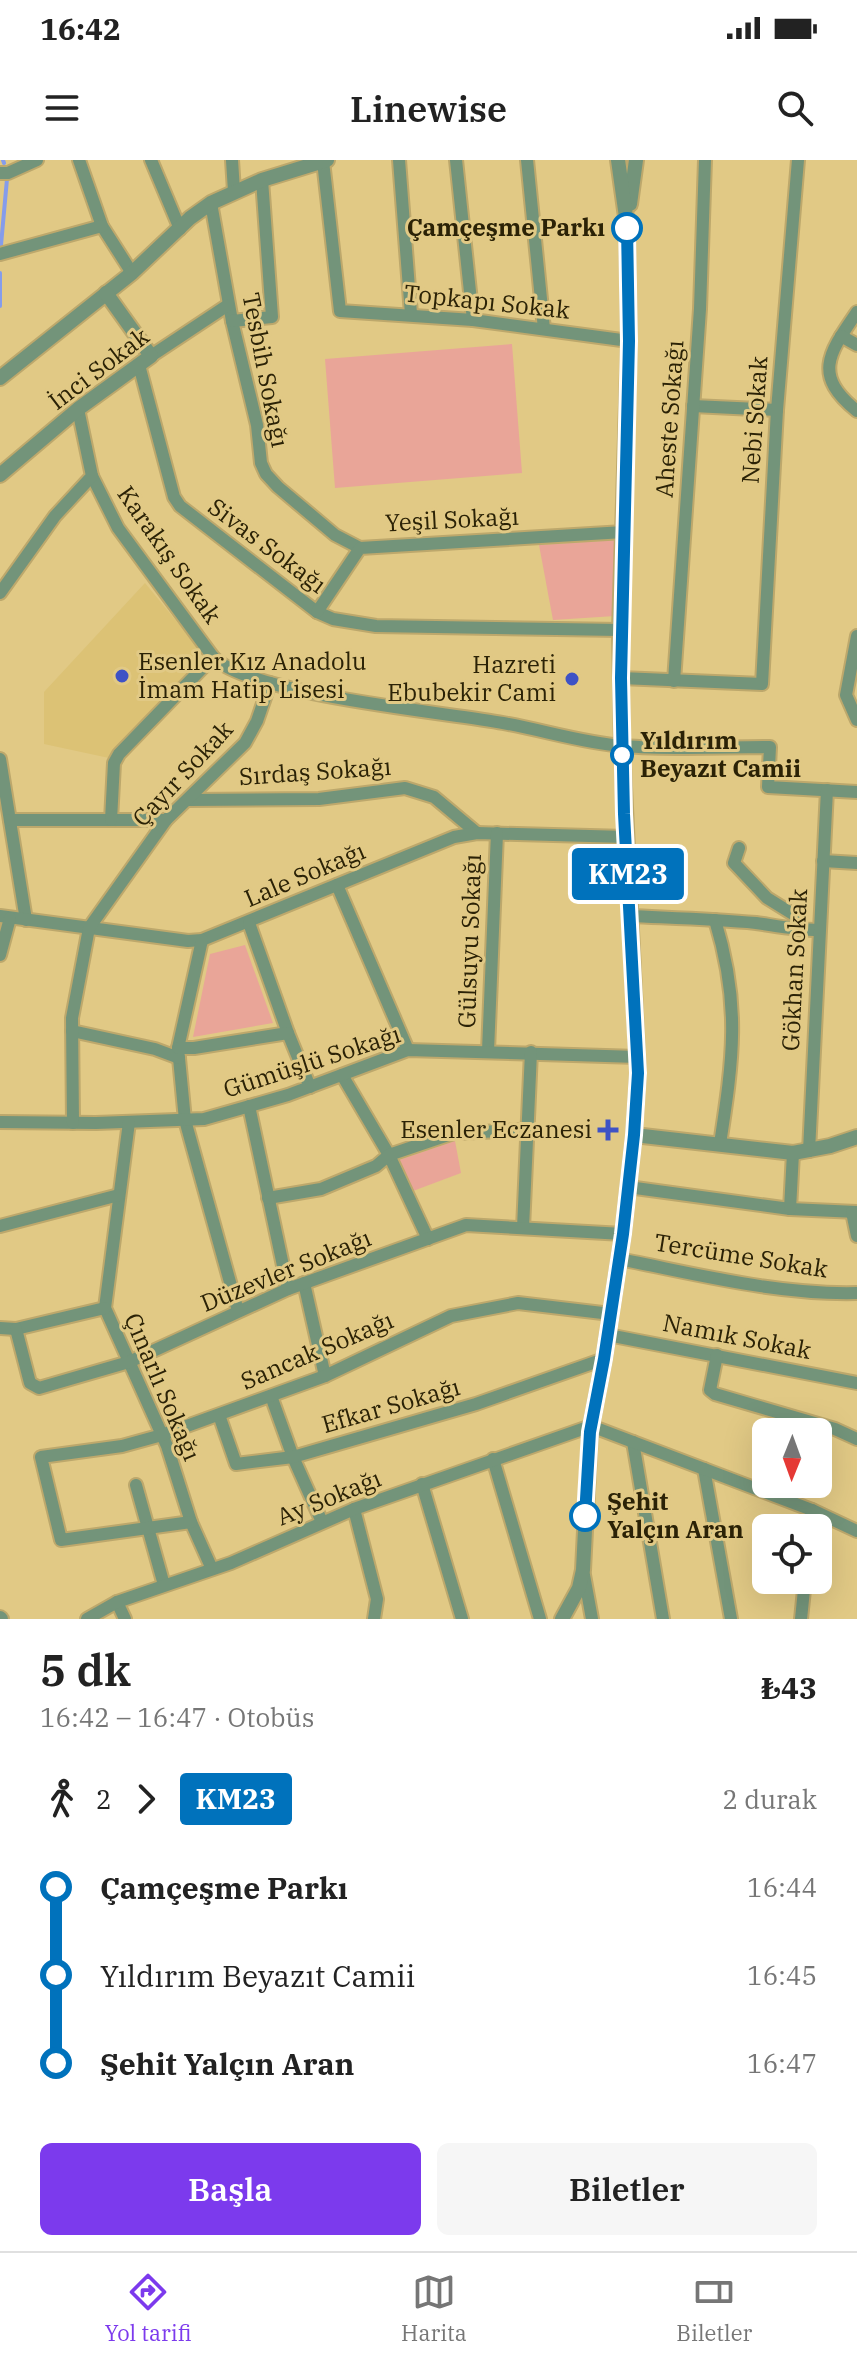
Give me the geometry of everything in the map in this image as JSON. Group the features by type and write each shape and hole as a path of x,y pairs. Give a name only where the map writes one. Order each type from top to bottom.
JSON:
{"street":[{"path":"0,173 8,173 37,160"},
{"path":"79,160 102,226 132,273"},
{"path":"151,160 180,229"},
{"path":"232,160 234,191"},
{"path":"399,160 411,314"},
{"path":"456,160 473,320"},
{"path":"527,160 544,329"},
{"path":"562,1619 579,1588 583,1570 591,1426 623,1234 634,1135 638,1057 622,746 620,630 629,341 627,224 618,160"},
{"path":"627,224 636,160"},
{"name":"Aheste Sokağı","path":"674,681 693,406 705,160"},
{"name":"Nebi Sokak","path":"674,681 762,684 777,410 798,160"},
{"path":"0,378 132,273 211,203 262,180 319,161"},
{"name":"Topkapı Sokak","path":"319,161 340,311 473,320 629,341"},
{"path":"232,321 272,317 262,180"},
{"name":"Tesbih Sokağı","path":"211,203 228,305 257,425 261,463 278,487 335,535 360,548"},
{"path":"0,254 102,226"},
{"name":"Sivas Sokağı","path":"106,293 145,361 174,497 180,506 317,612 333,619 376,626 620,630"},
{"name":"İnci Sokak","path":"2,468 78,409 228,305"},
{"path":"857,312 832,352 830,381 835,391 857,411"},
{"path":"841,336 857,345"},
{"path":"693,406 777,410"},
{"name":"Karakış Sokak","path":"78,409 92,476 118,528 213,657"},
{"path":"0,593 55,516 92,476"},
{"name":"Yeşil Sokağı","path":"317,612 360,548 624,532"},
{"path":"855,714 846,695 857,636"},
{"path":"111,820 114,763 119,754 213,657 243,676 270,683 502,722 622,746 770,747 768,787 857,792"},
{"path":"621,678 674,681"},
{"name":"Çayır Sokak","path":"89,928 166,820 245,743 257,721 270,683"},
{"path":"0,759 26,920"},
{"name":"Sırdaş Sokağı","path":"189,800 319,799 405,788 434,797 477,833"},
{"name":"Gökhan Sokak","path":"809,1151 827,790"},
{"path":"10,820 166,820"},
{"name":"Lale Sokağı","path":"5,917 202,940 454,837 497,833 626,837"},
{"name":"Gülsuyu Sokağı","path":"488,1051 497,833"},
{"path":"739,848 734,863 767,898 796,916 802,930"},
{"path":"823,861 857,863"},
{"path":"337,885 408,1050"},
{"path":"630,916 818,930"},
{"path":"0,955 5,917"},
{"path":"715,920 727,958 734,1030 733,1059 720,1144"},
{"path":"249,923 310,1087"},
{"path":"73,1123 72,1018 89,928"},
{"path":"202,940 178,1053 185,1120 238,1311"},
{"path":"72,1031 178,1053 288,1033"},
{"name":"Gümüşlü Sokağı","path":"0,1122 204,1119 310,1087 408,1050 638,1057"},
{"path":"523,1228 531,1052"},
{"path":"342,1075 389,1155 428,1239"},
{"path":"249,1106 288,1289"},
{"name":"Çınarlı Sokağı","path":"129,1122 105,1308 162,1435 191,1522 212,1569"},
{"path":"268,1198 321,1189 376,1166 389,1155 454,1133 528,1130"},
{"path":"634,1135 793,1153 857,1137"},
{"path":"790,1209 793,1153"},
{"path":"628,1187 790,1209 854,1212 857,1236"},
{"path":"0,1226 119,1195"},
{"name":"Düzevler Sokağı","path":"16,1329 30,1383 39,1388 129,1362 288,1289 466,1225 623,1234"},
{"name":"Tercüme Sokak","path":"619,1259 778,1289 823,1294 857,1293"},
{"path":"304,1283 325,1376"},
{"name":"Sancak Sokağı","path":"148,1529 61,1540 41,1457 122,1446 162,1435 325,1376 451,1316 518,1303 611,1314"},
{"path":"0,1328 16,1329 105,1308"},
{"name":"Namık Sokak","path":"608,1335 857,1383"},
{"path":"717,1355 710,1390 715,1394 835,1429 857,1439"},
{"name":"Efkar Sokağı","path":"219,1415 236,1464 293,1457 476,1404 604,1359"},
{"path":"271,1396 293,1457 322,1522"},
{"path":"591,1426 812,1510 857,1531"},
{"name":"Ay Sokağı","path":"87,1619 117,1602 212,1569 354,1509 591,1426"},
{"path":"633,1442 663,1619"},
{"path":"493,1459 540,1619"},
{"path":"704,1469 731,1619"},
{"path":"422,1484 462,1619"},
{"path":"136,1485 164,1585"},
{"path":"354,1509 377,1599 374,1619"},
{"path":"812,1510 812,1514"},
{"path":"148,1529 191,1522"},
{"path":"583,1570 592,1619"},
{"path":"801,1619 804,1594"},
{"path":"117,1602 125,1619"}],"shaded area":[{"path":"512,344 522,473 335,488 325,359"},
{"path":"616,540 615,616 553,620 539,545"},
{"name":"Esenler Kız Anadolu İmam Hatip Lisesi","path":"145,583 196,645 199,659 109,758 44,744 44,692"},
{"path":"245,945 273,1023 193,1037 210,954"},
{"path":"455,1141 461,1173 413,1191 399,1160"}],"waterway":[{"path":"1,245 7,179"},
{"path":"0,273 0,306"}],"bus line":[{"name":"KM23","path":"585,1516 590,1432 623,1234 638,1073 624,814 620,630 629,341 627,228"}],"place":[{"name":"Çamçeşme Parkı","path":"627,228"},
{"name":"Esenler Kız Anadolu İmam Hatip Lisesi","path":"122,676"},
{"name":"Hazreti Ebubekir Cami","path":"572,679"},
{"name":"Yıldırım Beyazıt Camii","path":"622,755"},
{"name":"Esenler Eczanesi","path":"608,1130"},
{"name":"Şehit Yalçın Aran","path":"585,1516"}]}
